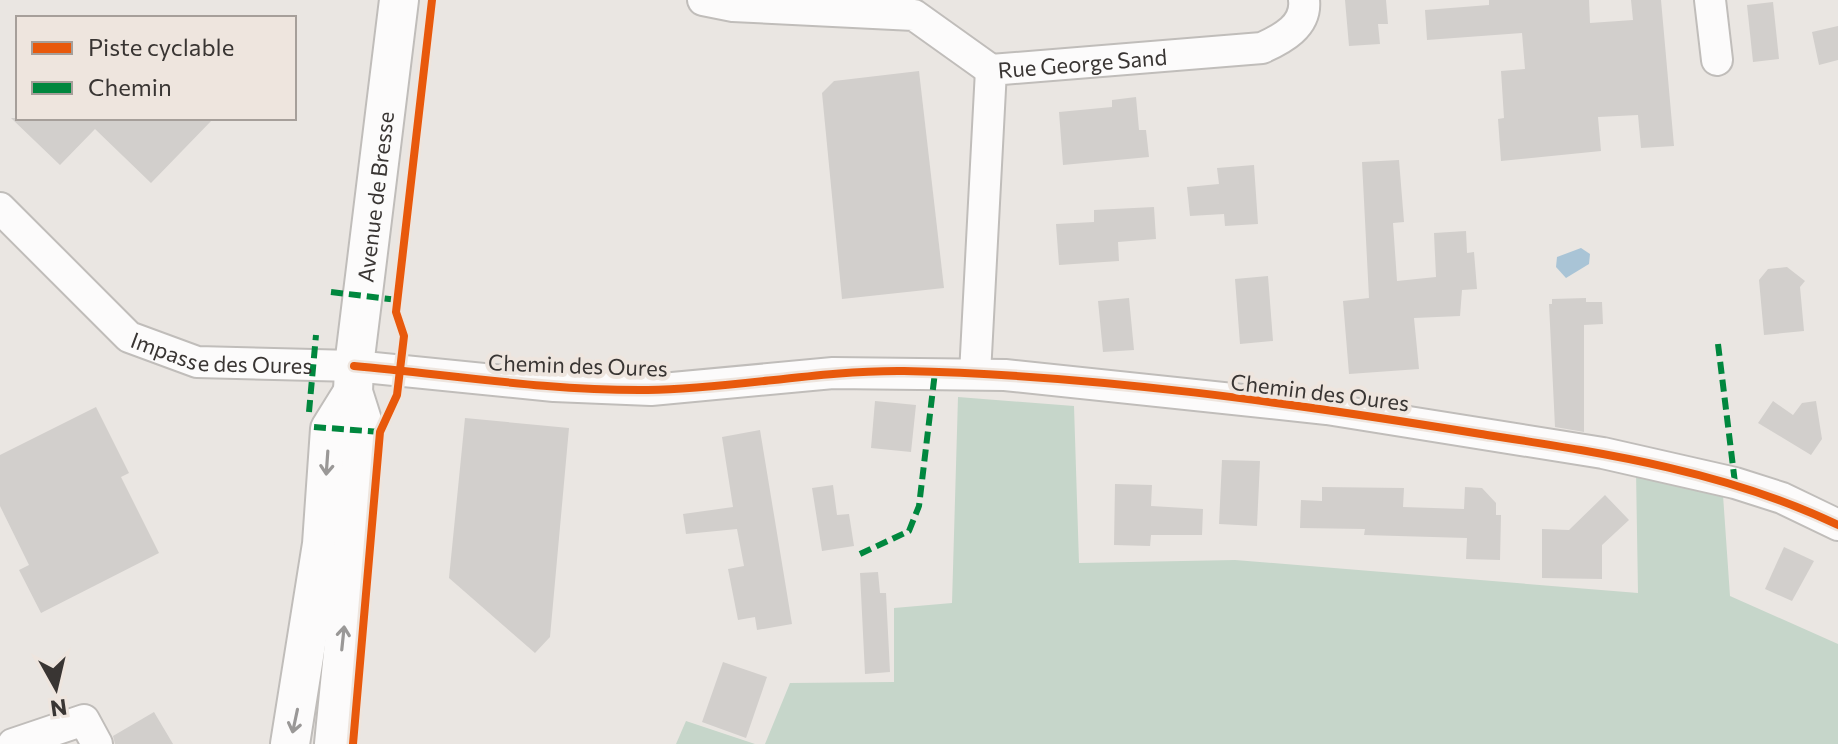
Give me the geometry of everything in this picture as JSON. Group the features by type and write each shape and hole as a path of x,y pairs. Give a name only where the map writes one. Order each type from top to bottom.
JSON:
{"main road":[{"name":"Avenue de Bresse","path":"290,744 322,544 330,429 354,379 399,0"},
{"name":"Avenue de Bresse","path":"334,744 365,430 354,379"}],"street":[{"path":"703,0 733,6 914,15 991,70"},
{"name":"Rue George Sand","path":"975,374 991,70 1262,48 1295,29 1305,7 1304,0"},
{"path":"1710,0 1717,60"},
{"name":"Impasse des Oures","path":"0,208 129,337 197,362 354,379"},
{"name":"Chemin des Oures","path":"354,379 651,390 833,373 975,374 1327,409 1603,453 1735,483 1782,498 1838,525"},
{"path":"13,744 84,720 97,744"}],"green space":[{"path":"958,397 1074,406 1079,563 1235,560 1638,593 1636,470 1723,495 1730,596 1838,644 1838,744 765,744 790,683 894,682 894,608 952,603"},
{"path":"686,721 755,744 676,744"}],"water":[{"path":"1581,248 1590,254 1589,264 1566,278 1556,267 1557,257"}],"building":[{"path":"1345,0 1386,0 1388,24 1378,24 1380,44 1349,46"},
{"path":"1489,0 1589,0 1590,23 1633,20 1631,0 1661,0 1674,146 1641,148 1638,115 1598,117 1601,151 1501,161 1498,119 1504,118 1501,71 1525,69 1522,33 1427,40 1425,10 1489,5"},
{"path":"1773,2 1779,59 1753,62 1747,5"},
{"path":"1838,26 1838,60 1819,65 1812,32"},
{"path":"919,71 944,288 842,299 822,93 834,81"},
{"path":"1136,97 1139,130 1146,130 1149,157 1063,165 1059,112 1112,107 1112,100"},
{"path":"11,118 212,120 151,183 95,129 60,165"},
{"path":"1399,160 1404,222 1393,223 1397,281 1436,277 1434,233 1466,231 1467,253 1474,252 1477,289 1462,290 1460,316 1414,318 1419,369 1349,374 1343,301 1369,298 1362,162"},
{"path":"1254,165 1258,224 1225,226 1224,214 1190,216 1187,187 1219,184 1217,168"},
{"path":"1154,207 1156,239 1118,242 1119,261 1059,265 1056,224 1094,222 1094,210"},
{"path":"1787,267 1805,281 1800,287 1804,331 1764,335 1759,280 1768,269"},
{"path":"1268,276 1273,341 1240,344 1235,279"},
{"path":"1129,298 1134,350 1103,352 1098,301"},
{"path":"1586,298 1586,302 1602,302 1603,324 1584,325 1584,432 1555,427 1549,304 1552,304 1552,299"},
{"path":"875,401 916,405 911,452 871,448"},
{"path":"1773,401 1793,415 1802,403 1816,401 1822,439 1811,455 1758,423"},
{"path":"96,407 129,473 121,477 159,553 41,613 19,570 29,565 0,506 0,455"},
{"path":"465,418 569,428 550,637 535,653 449,578"},
{"path":"760,430 792,624 757,630 755,617 738,620 728,569 744,566 737,529 686,534 683,514 733,507 722,437"},
{"path":"1222,460 1260,461 1257,526 1219,524"},
{"path":"1115,484 1152,485 1151,506 1203,509 1202,535 1151,535 1150,546 1114,545"},
{"path":"833,485 837,515 849,514 854,546 822,551 812,488"},
{"path":"1322,487 1404,488 1403,507 1464,509 1465,487 1482,488 1496,503 1496,515 1501,515 1500,560 1466,559 1467,538 1364,535 1365,529 1300,528 1301,500 1322,501"},
{"path":"1605,495 1629,520 1602,545 1602,579 1542,578 1542,529 1569,530"},
{"path":"1784,547 1814,561 1792,601 1765,589"},
{"path":"878,572 880,593 886,593 890,672 865,674 860,573"},
{"path":"723,662 767,677 746,738 702,722"},
{"path":"154,712 173,744 115,744 113,736"}],"marked path":[{"path":"331,292 398,300"},
{"path":"309,412 316,335"},
{"path":"1718,344 1735,483"},
{"path":"860,554 909,531 919,506 935,372"},
{"path":"314,427 380,432"}],"cycle path":[{"path":"353,744 380,432 397,395 404,336 396,312 432,0"},
{"path":"354,366 611,390 680,389 840,373 904,371 1049,378 1194,392 1527,441 1663,466 1752,491 1838,525"}]}
